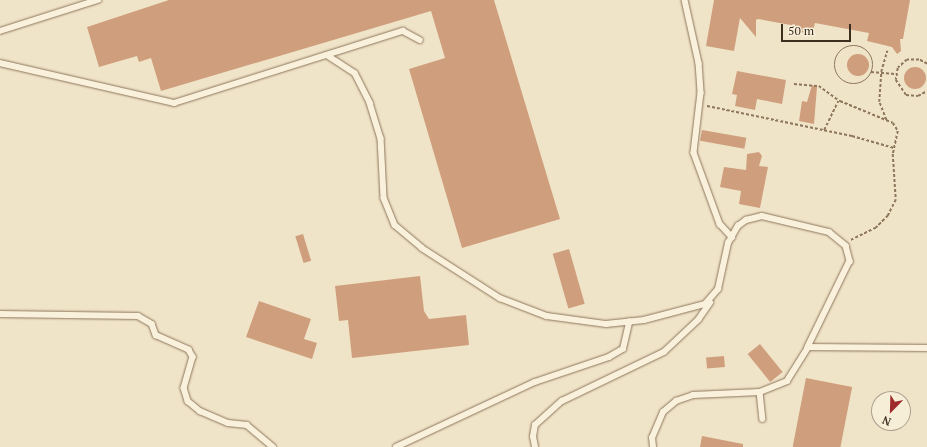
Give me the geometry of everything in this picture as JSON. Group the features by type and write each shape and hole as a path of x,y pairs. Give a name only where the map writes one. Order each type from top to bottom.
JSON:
{"lane":[{"path":"0,31 98,0"},
{"path":"685,0 698,63 699,104 694,153 720,224 732,237"},
{"path":"0,63 174,103 403,31 420,40"},
{"path":"327,56 355,73 370,103 381,138 384,198 395,225 422,248 500,298 547,316 606,324 629,322 705,304 712,299"},
{"path":"535,447 533,437 535,425 562,401 664,352 698,320 718,289 732,237 738,226 746,220 762,216 830,232 846,246 850,261 808,347 787,381 760,392 693,395 676,401 663,412 652,438 654,447"},
{"path":"0,314 138,316 152,324 156,335 188,350 193,357 184,388 188,401 200,411 228,422 247,425 273,447"},
{"path":"396,447 535,382 609,357 624,349 629,322"},
{"path":"808,347 927,348"},
{"path":"760,392 763,419"}],"path":[{"path":"846,48 864,50 872,60 871,72 864,81 846,82 835,68 837,56 846,48"},
{"path":"886,120 879,102 881,72 887,51"},
{"path":"927,64 919,60 907,60 896,74 898,86 906,95 918,96 927,91"},
{"path":"871,72 896,74"},
{"path":"794,84 819,86 838,100 893,123 898,131 894,148 896,200 888,216 876,228 855,235 846,246"},
{"path":"824,130 838,100"},
{"path":"699,104 749,117 824,130 894,148"}],"building":[{"path":"169,0 494,0 560,219 462,248 409,69 445,58 431,11 161,91 151,58 139,62 137,56 99,67 87,27"},
{"path":"714,0 910,0 903,39 900,39 901,51 897,54 892,47 867,41 869,33 815,23 812,34 794,31 796,26 758,19 756,20 756,37 740,18 734,51 706,46"},
{"path":"858,54 866,57 869,65 866,73 858,76 850,73 847,65 850,57"},
{"path":"915,67 923,70 926,78 923,86 915,89 907,86 904,78 907,70"},
{"path":"737,71 786,80 782,104 757,99 755,110 735,106 737,95 732,94"},
{"path":"812,85 817,87 814,124 799,121 802,101 807,102"},
{"path":"702,130 746,138 744,149 700,141"},
{"path":"759,152 762,156 759,166 768,167 760,208 739,204 741,191 720,187 724,167 746,170 747,154"},
{"path":"303,234 311,261 304,263 295,236"},
{"path":"569,249 585,304 568,308 553,254"},
{"path":"420,276 424,311 429,319 466,315 469,345 352,358 348,320 339,321 335,286"},
{"path":"259,301 311,319 304,339 317,343 312,359 246,337"},
{"path":"760,344 783,372 770,382 748,354"},
{"path":"724,356 725,367 707,369 706,358"},
{"path":"806,378 852,387 840,447 793,447"},
{"path":"702,436 743,444 743,447 700,447"}]}
